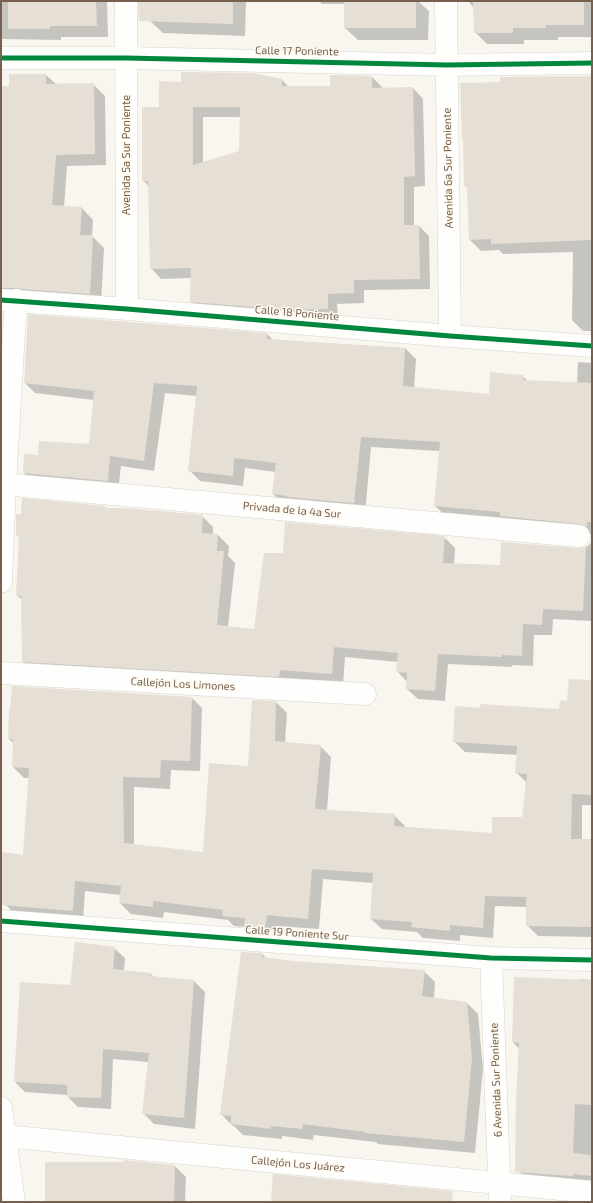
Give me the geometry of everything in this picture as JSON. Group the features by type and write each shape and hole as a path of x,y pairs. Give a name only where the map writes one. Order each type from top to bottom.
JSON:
{"street":[{"name":"Avenida 5a Sur Poniente","path":"126,1 127,308"},
{"name":"Avenida 6a Sur Poniente","path":"446,1 450,336"},
{"name":"Calle 17 Poniente","path":"1,58 126,58 447,65 592,63"},
{"name":"Calle 18 Poniente","path":"8,300 127,308 450,336 592,346"},
{"path":"1,582 8,300"},
{"name":"Privada de la 4a Sur","path":"3,484 579,536"},
{"name":"Callejón Los Limones","path":"1,673 365,694"},
{"name":"Calle 19 Poniente Sur","path":"1,921 491,958 592,960"},
{"name":"6 Avenida Sur Poniente","path":"491,958 500,1193"},
{"path":"1,1108 14,1202"},
{"name":"Callejón Los Juárez","path":"4,1136 500,1193 592,1192"}],"building":[{"path":"8,1 96,1 97,26 50,26 50,29 8,29"},
{"path":"138,1 233,1 233,24 139,21"},
{"path":"344,1 416,1 416,28 344,28"},
{"path":"473,1 584,1 584,25 546,25 546,28 513,28 513,33 474,33"},
{"path":"181,72 253,73 282,79 282,86 330,86 330,75 372,76 372,88 413,87 415,176 404,177 404,225 419,225 420,279 354,280 354,293 328,294 328,309 291,310 190,302 191,268 150,269 148,181 142,181 142,107 159,107 159,81 181,82","holes":["193,107 240,107 239,151 193,165"]},
{"path":"9,74 46,74 46,84 94,83 95,154 56,155 52,205 82,207 80,235 93,235 90,294 1,288 1,86 9,86"},
{"path":"592,76 592,240 491,244 491,239 469,240 467,186 464,186 460,83 500,82 500,77"},
{"path":"28,314 267,333 267,339 405,348 403,386 489,394 490,372 523,375 523,380 592,383 592,522 587,522 587,527 580,524 500,516 500,512 434,506 440,442 361,437 354,503 287,497 272,494 276,463 234,458 233,476 188,471 197,386 154,383 144,461 110,456 108,481 23,473 24,454 38,455 39,441 89,444 94,391 24,383"},
{"path":"22,498 105,506 105,508 126,508 203,515 202,533 218,534 217,551 224,551 217,625 254,629 264,553 283,553 285,522 445,536 443,563 500,565 501,542 578,548 586,546 583,611 543,609 542,625 523,624 522,656 502,655 502,657 438,654 435,691 406,689 407,673 396,672 398,653 334,647 332,674 280,670 279,677 22,662 21,596 16,595 19,536 16,536 16,514 21,514"},
{"path":"569,679 592,680 592,795 572,794 571,839 592,839 592,927 526,926 526,897 485,896 483,928 450,925 450,931 411,927 412,922 370,919 373,873 312,869 308,919 267,915 265,928 244,927 245,918 222,916 223,910 153,901 153,907 119,903 121,886 75,881 73,911 1,905 1,852 23,855 29,768 12,767 13,739 8,739 9,709 12,686 192,697 190,761 161,760 160,778 123,777 124,843 203,852 209,763 248,766 252,700 276,701 275,741 321,745 315,809 395,814 394,826 492,833 492,817 522,817 527,774 515,773 517,746 453,742 455,706 480,708 480,704 559,709 560,700 567,701"},
{"path":"75,942 115,947 113,969 151,973 151,976 194,980 184,1118 142,1114 149,1053 103,1049 101,1098 67,1097 67,1085 14,1082 20,982 70,985"},
{"path":"241,952 262,953 262,957 293,961 425,970 422,996 467,1002 472,1058 464,1142 365,1133 303,1124 302,1129 271,1126 271,1129 231,1124 231,1116 220,1115"},
{"path":"514,977 592,980 592,1105 575,1104 573,1153 592,1155 592,1176 515,1172 519,1043 512,1042"},
{"path":"124,1160 175,1165 174,1202 45,1202 45,1162 124,1162"},
{"path":"273,1174 453,1191 452,1202 271,1202"}],"cycle path":[{"path":"1,58 126,58 447,65 592,63"},
{"path":"1,300 592,346"},
{"path":"1,921 491,958 592,960"}]}
